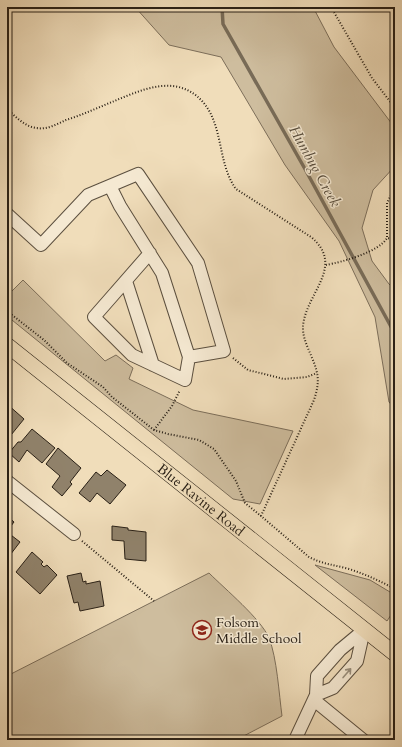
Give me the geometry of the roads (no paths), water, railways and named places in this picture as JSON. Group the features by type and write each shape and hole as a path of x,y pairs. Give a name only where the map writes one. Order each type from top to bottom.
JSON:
{"main road":[{"name":"Blue Ravine Road","path":"7,345 395,654"}],"street":[{"path":"7,214 41,245 88,195 138,174 198,263 224,351 189,357"},
{"path":"110,186 120,206 150,253 162,273 189,357 185,380 132,355 94,317 150,253"},
{"path":"126,281 153,365"},
{"path":"7,480 74,534"},
{"path":"299,738 315,698 317,676 340,650 364,630"},
{"path":"315,698 333,688 357,661 364,630"},
{"path":"315,698 363,740"}],"waterway":[{"name":"Humbug Creek","path":"222,7 223,24 305,169 395,334"}],"place":[{"name":"Folsom Middle School","path":"202,630"}]}
